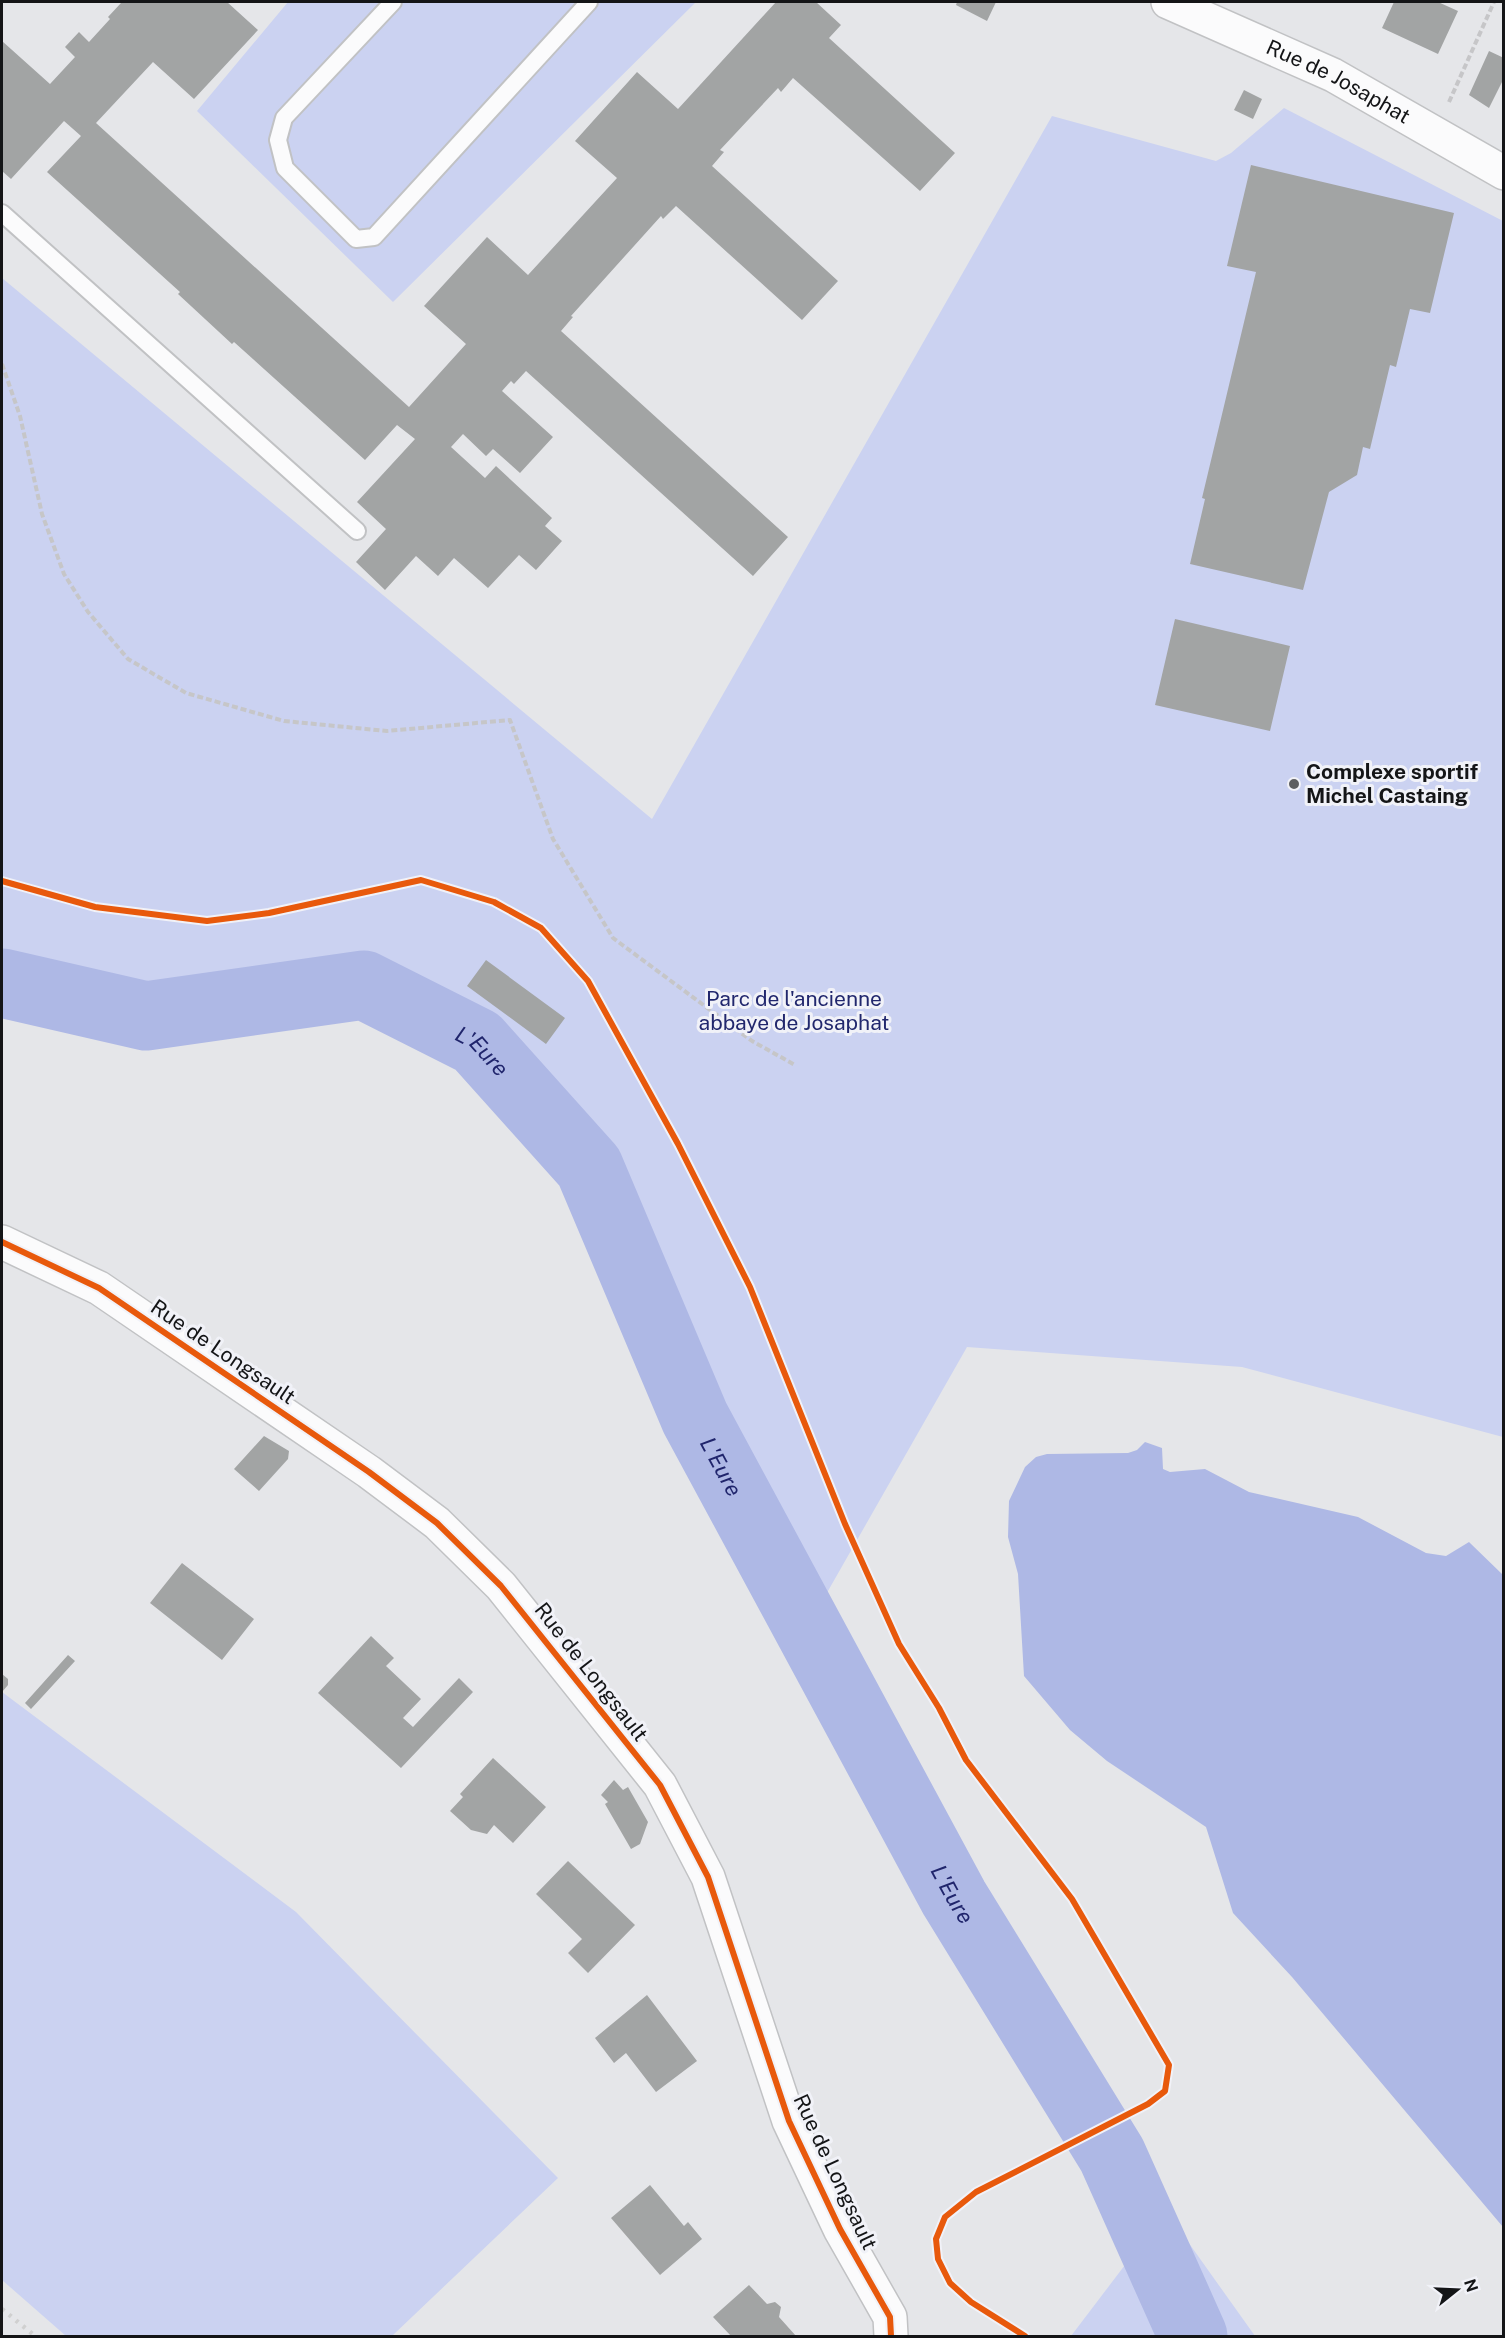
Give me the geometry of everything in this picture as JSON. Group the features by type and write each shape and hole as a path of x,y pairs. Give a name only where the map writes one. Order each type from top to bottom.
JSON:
{"street":[{"name":"Rue de Josaphat","path":"1168,2 1333,75 1503,173"},
{"name":"Rue de Longsault","path":"2,1242 99,1288 369,1472 437,1523 501,1586 660,1785 708,1877 789,2121 840,2229 890,2317 891,2337"}],"lane":[{"path":"393,2 284,118 278,140 285,168 356,239 374,237 588,2"},
{"path":"2,213 357,531"}],"path":[{"path":"1435,132 1494,2"},
{"path":"2,364 20,416 42,514 64,574 88,612 128,659 186,693 284,721 387,731 510,720 553,839 614,938 752,1041 795,1065"},
{"path":"1008,2177 1148,2104"}],"green space":[{"path":"288,2 696,2 393,302 197,111"},
{"name":"Parc de l'ancienne abbaye de Josaphat","path":"1284,108 1503,221 1503,1437 1242,1367 967,1347 820,1605 712,1402 607,1158 486,1029 373,964 160,986 2,952 2,278 652,819 1052,116 1216,161 1231,153"},
{"path":"2,1692 296,1912 558,2178 392,2336 66,2336 2,2280"},
{"path":"1166,2211 1255,2336 1071,2336"}],"shaded area":[{"path":"1145,1442 1162,1448 1163,1469 1170,1472 1205,1469 1249,1492 1358,1517 1426,1553 1446,1556 1469,1542 1503,1575 1503,2227 1292,1977 1233,1913 1206,1827 1107,1761 1070,1730 1024,1676 1018,1574 1008,1537 1009,1501 1025,1467 1036,1457 1047,1454 1128,1453 1137,1450"}],"building":[{"path":"119,2 227,2 258,30 194,99 153,62 96,123 409,407 466,344 424,306 487,237 528,275 617,178 575,141 637,72 678,109 776,2 816,2 841,25 829,38 955,153 920,191 793,78 781,92 778,88 720,150 724,152 712,166 838,281 802,320 676,206 663,219 661,216 571,316 573,317 561,331 788,537 753,576 526,371 514,384 511,381 502,391 553,437 520,473 493,449 486,456 463,434 451,447 485,478 496,466 552,518 545,526 562,541 536,570 519,555 488,588 454,558 438,576 416,556 385,590 356,562 386,529 357,502 415,439 397,425 365,460 234,342 232,344 178,294 180,292 47,172 81,136 64,121 11,179 2,171 2,41 50,84 75,57 65,47 79,32 89,42 110,19 108,17 121,3"},
{"path":"957,2 996,2 987,21 956,5"},
{"path":"1394,2 1438,2 1458,11 1438,54 1382,28"},
{"path":"1489,51 1504,58 1504,78 1489,108 1469,95"},
{"path":"1244,90 1262,99 1253,119 1234,110"},
{"path":"1251,165 1454,213 1430,313 1410,309 1396,367 1390,365 1370,449 1363,447 1357,475 1329,492 1303,590 1190,564 1205,499 1202,498 1256,272 1227,266"},
{"path":"1175,619 1290,646 1270,731 1155,705"},
{"path":"486,960 565,1018 546,1044 467,986"},
{"path":"264,1436 289,1451 288,1459 259,1491 234,1469"},
{"path":"182,1563 254,1619 222,1660 150,1603"},
{"path":"371,1636 394,1658 386,1666 421,1699 403,1718 413,1727 459,1678 473,1692 401,1768 318,1693"},
{"path":"68,1655 75,1661 31,1709 25,1703"},
{"path":"2,1674 8,1679 8,1685 2,1692"},
{"path":"493,1758 546,1807 513,1843 494,1825 487,1834 471,1830 450,1811 463,1797 460,1794"},
{"path":"614,1780 623,1790 628,1787 648,1822 640,1844 631,1849 605,1804 608,1802 601,1795"},
{"path":"568,1861 635,1925 588,1973 568,1953 582,1939 536,1894"},
{"path":"647,1995 697,2061 656,2092 626,2053 614,2063 595,2038"},
{"path":"650,2185 684,2226 688,2222 702,2239 660,2275 611,2218"},
{"path":"749,2285 767,2304 775,2302 781,2307 779,2317 796,2336 731,2336 713,2317"}],"waterway":[{"name":"L'Eure","path":"2,983 146,1016 364,985 477,1042 589,1167 695,1418 954,1898 1112,2155 1193,2336"}],"railway":[{"path":"2,2309 35,2336"}],"cycle path":[{"path":"2,881 95,907 207,921 269,913 421,880 494,902 541,928 588,981 678,1144 750,1287 845,1524 899,1644 939,1708 966,1760 1072,1899 1169,2065 1165,2091 1148,2104 976,2192 945,2217 936,2239 938,2259 950,2283 971,2302 1025,2336"},
{"path":"2,1242 99,1288 369,1472 437,1523 501,1586 660,1785 708,1877 789,2121 840,2229 890,2317 891,2336"}],"place":[{"name":"Complexe sportif Michel Castaing","path":"1294,784"}]}
